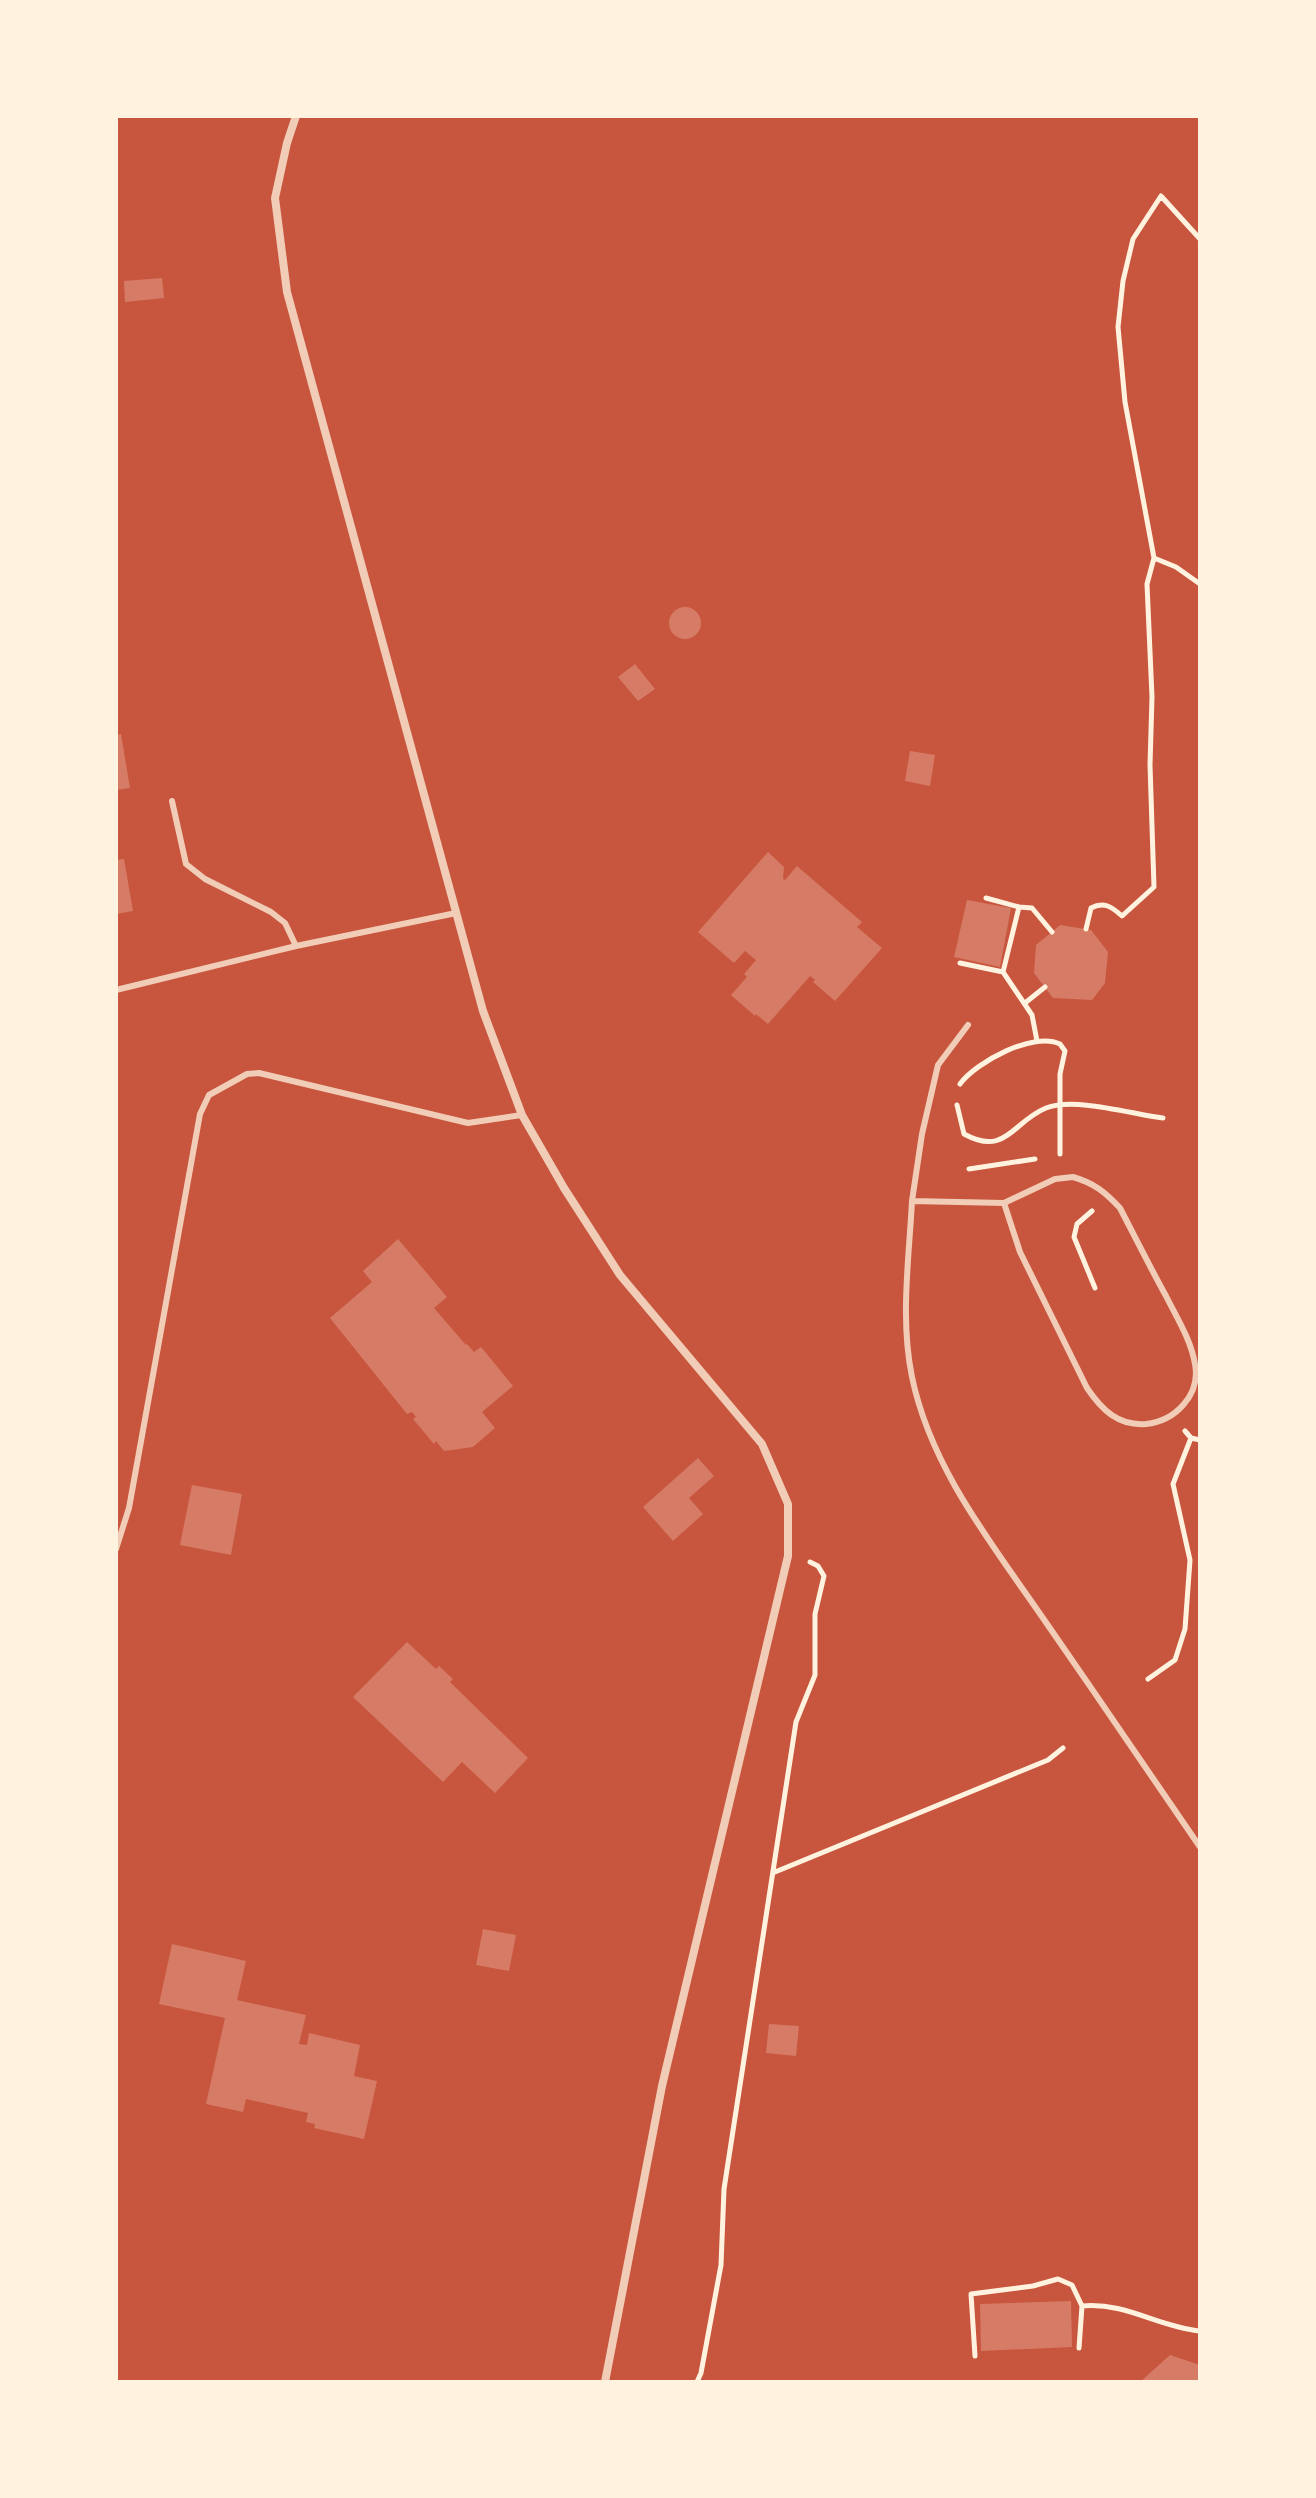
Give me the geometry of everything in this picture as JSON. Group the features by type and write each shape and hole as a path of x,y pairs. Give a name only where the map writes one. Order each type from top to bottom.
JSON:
{"street":[{"path":"296,116 275,198 287,292 483,1011 522,1115 564,1188 620,1275 762,1444 788,1504 788,1550 662,2086 605,2382"}],"lane":[{"path":"172,801 186,864 205,879 271,912 285,923 296,946"},
{"path":"116,990 296,946 456,913"},
{"path":"968,1025 938,1065 922,1134 912,1201 906,1322 911,1374 933,1445 967,1507 1200,1847"},
{"path":"116,1549 129,1508 200,1114 209,1095 247,1074 259,1073 468,1123 522,1115"},
{"path":"912,1201 1004,1203 1055,1179 1073,1177 1091,1182 1106,1193 1120,1208 1188,1338 1196,1367 1195,1386 1187,1402 1170,1417 1157,1423 1139,1424 1120,1421 1101,1408 1087,1388 1020,1252 1004,1203"}],"path":[{"path":"1086,929 1091,908 1097,904 1110,906 1122,916 1154,887 1147,584 1154,558 1125,402 1118,327 1123,281 1133,239 1161,196 1200,239"},
{"path":"1154,558 1176,567 1200,584"},
{"path":"986,898 1032,908 1052,932"},
{"path":"1003,972 1019,907"},
{"path":"960,963 1003,972 1032,1015 1037,1041"},
{"path":"1025,1003 1045,987"},
{"path":"959,1086 970,1071 1003,1052 1037,1041 1052,1040 1060,1044 1065,1051 1060,1074 1059,1158"},
{"path":"957,1098 956,1110 964,1134 980,1142 994,1142 1019,1129 1046,1108 1061,1106 1101,1106 1163,1118"},
{"path":"1093,1210 1077,1224 1074,1237 1095,1288"},
{"path":"1170,1417 1191,1438 1200,1440"},
{"path":"1148,1679 1175,1660 1185,1629 1190,1560 1173,1484 1191,1438"},
{"path":"697,2382 721,2265 724,2189 796,1722 815,1675 815,1614 824,1576 818,1566 788,1550"},
{"path":"774,1873 1048,1760 1063,1748"},
{"path":"975,2356 971,2294 1033,2286 1058,2279 1072,2285 1082,2306 1079,2348"},
{"path":"1082,2306 1098,2304 1125,2308 1153,2320 1200,2331"}],"building":[{"path":"162,278 164,298 125,302 124,281"},
{"path":"685,607 697,611 701,623 697,635 685,639 673,635 669,623 673,611"},
{"path":"635,664 655,689 638,701 618,677"},
{"path":"121,734 130,788 116,790 116,735"},
{"path":"910,751 935,755 930,786 905,781"},
{"path":"768,852 784,867 783,879 797,866 862,922 857,927 882,948 835,1001 810,976 768,1024 731,995 747,977 744,974 756,960 745,951 734,963 698,932"},
{"path":"124,859 133,911 116,914 116,860"},
{"path":"967,900 1011,908 1000,967 954,957"},
{"path":"1060,925 1091,930 1108,952 1105,983 1092,1000 1053,998 1034,973 1036,945"},
{"path":"398,1239 447,1297 434,1308 474,1352 481,1347 513,1386 482,1412 495,1428 473,1447 444,1451 436,1441 434,1444 413,1419 416,1417 412,1412 407,1414 330,1318 372,1282 363,1271"},
{"path":"698,1458 714,1476 689,1498 703,1514 673,1541 643,1507"},
{"path":"192,1485 242,1494 231,1555 180,1545"},
{"path":"407,1642 436,1669 439,1666 453,1679 450,1682 528,1758 495,1793 462,1762 443,1782 353,1697"},
{"path":"483,1929 516,1935 509,1971 476,1965"},
{"path":"172,1944 246,1961 237,2000 306,2015 299,2044 307,2045 309,2033 360,2045 354,2076 377,2081 364,2139 314,2128 315,2124 306,2122 308,2113 246,2099 243,2112 206,2104 225,2018 159,2004"},
{"path":"769,2024 799,2026 796,2056 766,2053"},
{"path":"1071,2301 1072,2347 981,2351 980,2304"},
{"path":"1170,2355 1200,2365 1200,2382 1140,2382"}]}
